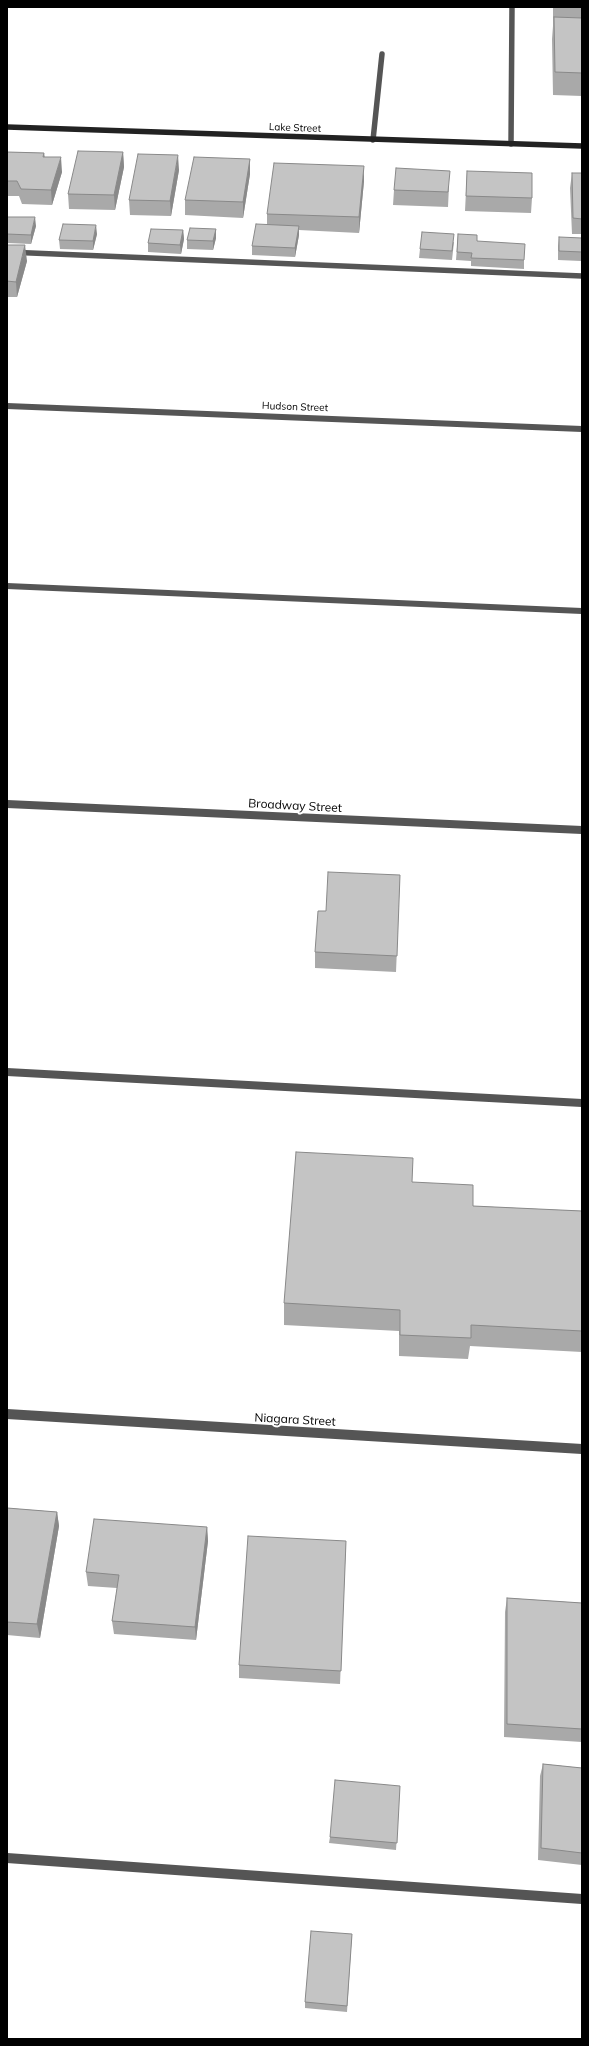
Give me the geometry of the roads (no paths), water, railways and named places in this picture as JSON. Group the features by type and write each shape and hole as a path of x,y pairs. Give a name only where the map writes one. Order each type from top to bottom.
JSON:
{"street":[{"path":"511,144 512,7"},
{"path":"373,140 382,54"},
{"name":"Lake Street","path":"7,127 582,146"},
{"path":"7,252 582,276"},
{"name":"Hudson Street","path":"7,406 582,429"},
{"path":"7,586 582,611"},
{"name":"Broadway Street","path":"7,804 582,830"},
{"path":"7,1072 582,1102"},
{"name":"Niagara Street","path":"7,1414 582,1449"},
{"path":"7,1858 582,1899"}]}
